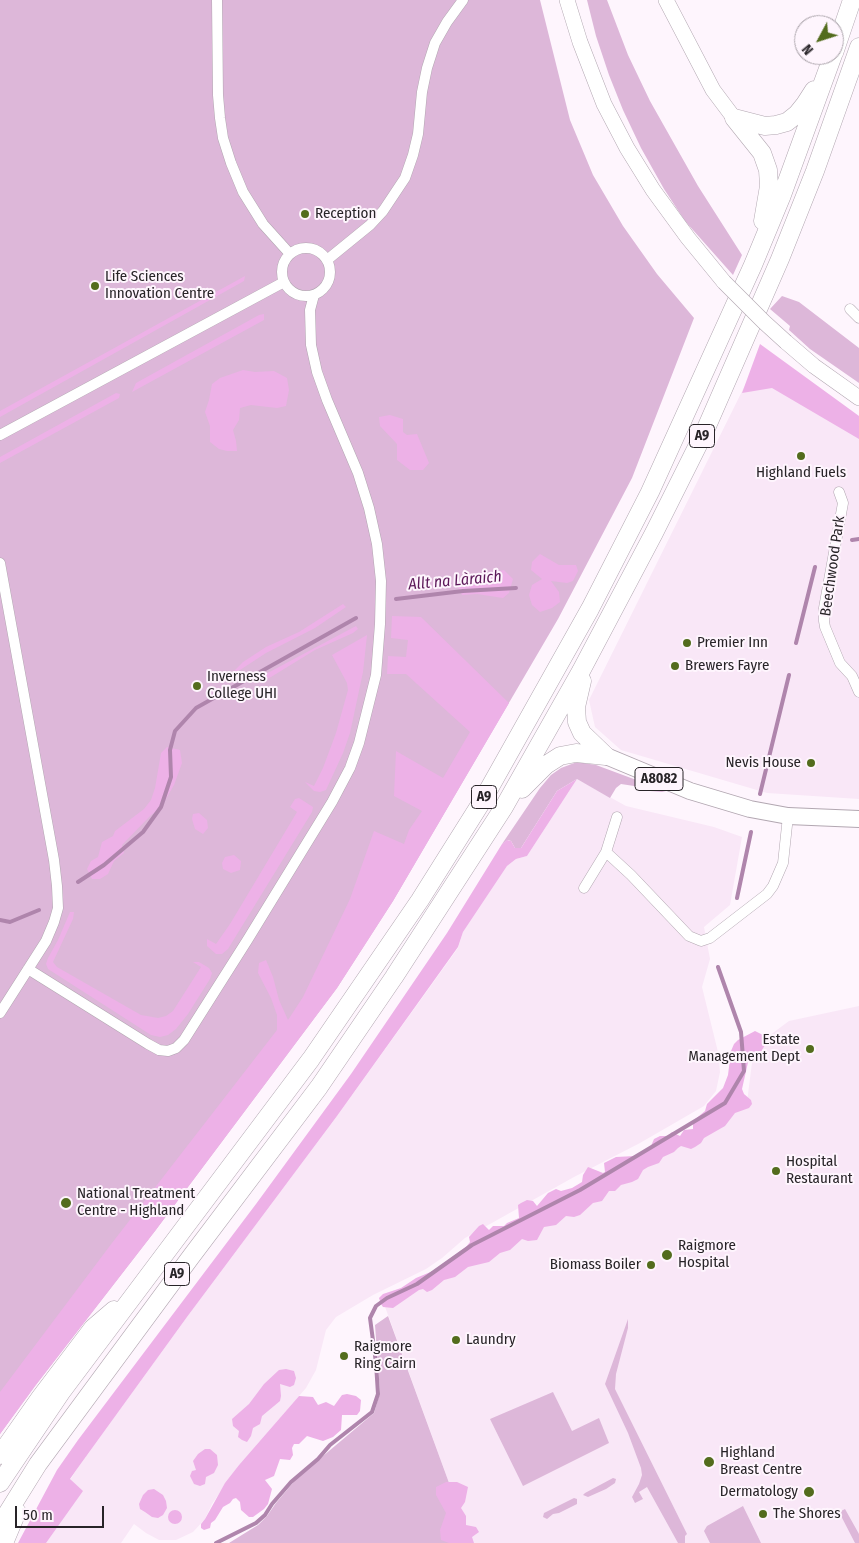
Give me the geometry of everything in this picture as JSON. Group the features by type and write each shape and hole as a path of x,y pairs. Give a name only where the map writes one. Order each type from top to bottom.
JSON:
{"highway":[{"name":"A9","path":"844,24 852,0"},
{"name":"A9","path":"0,1524 38,1464 196,1250 320,1087 504,807 591,651 654,533 704,433 780,259 812,180 859,47"},
{"name":"A9","path":"734,118 766,126 786,122 806,104 828,65"},
{"name":"A9","path":"0,1483 62,1391 311,1059 415,908 481,803 544,692 634,524 689,410 782,195 830,65"},
{"name":"A9","path":"734,118 762,153 768,170 770,186 753,265"},
{"name":"A9","path":"591,651 577,698 576,716 582,733 606,756"},
{"name":"A9","path":"504,807 537,773 560,756 576,753 606,756"},
{"name":"A9","path":"0,1455 93,1328 141,1286"},
{"name":"A9","path":"4,1543 38,1464"}],"main road":[{"path":"567,0 580,42 604,104 653,190 688,238 724,282 764,322 814,366 859,398"},
{"path":"666,0 713,90 734,118"},
{"name":"A8082","path":"606,756 690,791 750,809 788,816 859,819"}],"street":[{"path":"217,0 218,95 224,138 231,163 243,192 263,224 290,254"},
{"path":"327,260 384,211 405,178 418,134 422,92 427,68 435,44 447,22 463,0"},
{"path":"302,248 310,248 322,254 327,260 330,274 329,280 320,292 314,295 300,295 293,292 284,282 282,267 290,254 302,248"},
{"path":"0,435 284,282"},
{"path":"28,969 159,1050 168,1051 176,1048 184,1040 248,938 332,802 350,768 362,735 376,675 381,581 377,544 369,508 358,473 317,372 311,336 310,310 314,295"},
{"path":"850,309 859,318"},
{"name":"Beechwood Park","path":"839,492 843,503 824,608 824,621 840,662 852,676 859,692"},
{"path":"0,563 58,886 58,908 46,940 0,1013"},
{"path":"606,852 631,875 689,936 701,941 710,938 767,894 774,886 783,863 788,816"},
{"path":"584,888 606,852 618,817"}],"shaded area":[{"path":"0,0 540,0 570,120 593,175 623,226 657,274 694,318 632,478 558,619 393,901 337,988 0,1434"},
{"path":"587,0 607,0 628,55 650,101 698,186 742,255 733,275 685,221 641,148 609,75"},
{"path":"245,276 244,281 0,417 0,411"},
{"path":"782,296 799,302 859,348 859,383 810,349 789,330 790,326 770,309"},
{"path":"264,314 264,320 132,392 136,383"},
{"path":"760,344 859,416 859,439 772,388 742,393"},
{"path":"759,357 859,422 859,799 767,793 621,750 595,727 589,700"},
{"path":"243,370 255,372 274,371 287,378 289,390 286,406 277,408 251,405 240,408 239,420 233,430 237,451 219,449 210,442 210,426 205,412 212,384 220,378"},
{"path":"116,393 120,394 119,398 0,463 0,457"},
{"path":"390,415 403,419 403,432 407,435 417,434 429,463 423,470 410,470 397,460 397,444 380,426 379,417"},
{"path":"540,554 559,565 576,565 578,571 573,581 567,583 551,581 559,592 560,602 552,608 540,612 532,605 529,595 532,585 542,579 531,570 532,562"},
{"path":"504,570 513,579 509,593 503,598 477,594 462,595 458,587 459,582 469,579 478,583 485,582 491,573"},
{"path":"343,604 346,607 315,628 266,653 240,670 233,672 243,662 266,647 299,632"},
{"path":"392,616 421,617 509,703 393,901 337,988 0,1434 0,1392 112,1243 277,1030 277,1015 271,998 258,973 259,963 266,960 279,1000 288,1020 303,997 350,899 374,831 404,844 409,830 422,811 394,796 396,751 443,778 470,732 406,674 387,674 388,656 406,657 408,640 391,638"},
{"path":"356,626 358,629 353,633 315,650 271,677 259,682 262,676"},
{"path":"367,635 363,672 350,733 326,790 314,791 305,782 314,786 323,768 336,733 348,690 347,683 332,655"},
{"path":"167,747 180,750 182,763 174,785 160,809 151,815 122,845 124,853 114,861 108,874 100,879 92,879 87,869 91,861 98,857 102,842 113,836 115,831 144,809 151,800 161,753"},
{"path":"577,762 596,765 666,791 650,791 621,784 610,798 577,779 557,791 521,848 515,848 511,841 508,840 502,844 551,775 561,768"},
{"path":"577,779 626,806 714,827 742,837 730,905 704,927 710,959 702,987 718,1052 720,1072 716,1091 704,1106 465,1238 426,1269 373,1295 336,1317 326,1330 316,1370 306,1388 239,1465 212,1504 205,1519 193,1532 176,1540 159,1540 134,1524 121,1543 31,1543 77,1469 458,948 463,932 507,866 516,859 527,856"},
{"path":"577,779 527,856 516,859 507,866 463,932 458,947 337,1116 187,1317 70,1479 83,1491 46,1543 18,1543 57,1470 351,1074 447,933 502,844 507,840 511,841 515,848 521,848 557,791"},
{"path":"299,798 313,807 312,812 228,949 222,954 216,954 207,946 207,939 216,944 230,924 297,812 290,807 295,799"},
{"path":"199,813 207,820 208,828 203,834 195,829 192,819 193,814"},
{"path":"234,855 241,861 240,870 231,873 223,869 222,863 225,857"},
{"path":"70,912 74,912 73,919 53,962 57,967 141,1015 158,1018 166,1016 173,1011 201,967 193,962 199,962 209,968 212,973 210,979 176,1029 168,1035 160,1037 151,1035 48,969 46,964 48,958"},
{"name":"Raigmore Hospital","path":"859,1006 859,1543 471,1543 384,1304 747,1102 754,1047 789,1021"},
{"path":"755,1031 763,1035 766,1043 761,1052 749,1058 742,1089 752,1104 749,1108 735,1113 725,1126 704,1138 701,1143 691,1149 681,1146 663,1157 659,1163 643,1170 638,1179 621,1185 615,1191 609,1191 602,1201 593,1203 580,1215 574,1217 566,1216 556,1225 544,1227 537,1240 528,1241 522,1239 510,1250 500,1253 489,1262 468,1267 455,1277 444,1280 432,1290 427,1292 423,1289 419,1290 393,1308 383,1307 379,1298 383,1294 401,1288 416,1278 433,1271 466,1247 470,1242 469,1237 479,1226 483,1224 489,1230 493,1226 504,1226 519,1218 518,1205 527,1200 533,1201 537,1206 548,1193 556,1189 561,1191 572,1188 582,1182 583,1175 588,1167 603,1173 605,1172 604,1163 616,1157 635,1156 651,1146 654,1139 660,1136 668,1136 672,1132 680,1136 684,1130 693,1129 693,1121 705,1111 707,1104 723,1088 728,1075 731,1051 734,1044"},
{"path":"388,1316 471,1543 229,1543 258,1525 297,1478 374,1413 380,1393 375,1325"},
{"path":"628,1319 628,1328 616,1374 615,1389 687,1534 685,1536 685,1543 678,1543 647,1487 639,1492 643,1499 635,1503 632,1497 642,1475 641,1468 628,1433 605,1384"},
{"path":"279,1370 294,1371 296,1378 294,1385 290,1387 280,1384 280,1401 262,1416 260,1424 253,1428 247,1442 242,1440 238,1437 239,1431 233,1426 232,1419 249,1404 264,1384"},
{"path":"553,1392 572,1431 599,1418 609,1443 523,1486 490,1419"},
{"path":"342,1395 356,1396 361,1400 360,1411 357,1415 342,1415 341,1430 333,1437 323,1441 307,1436 299,1444 294,1444 292,1448 293,1455 290,1460 280,1459 274,1476 265,1480 272,1489 268,1504 264,1509 253,1517 249,1517 241,1510 240,1502 236,1498 223,1507 211,1523 210,1528 204,1530 201,1528 201,1524 225,1483 299,1396 313,1397 318,1405 326,1402 334,1406"},
{"path":"205,1449 210,1449 217,1455 218,1465 214,1473 206,1477 205,1484 200,1486 194,1484 190,1476 192,1471 196,1470 193,1461"},
{"path":"613,1478 616,1479 615,1483 606,1489 588,1497 583,1495 585,1493"},
{"path":"446,1482 457,1482 468,1487 465,1502 461,1508 466,1516 466,1525 476,1527 479,1532 472,1537 474,1543 449,1543 441,1540 440,1530 446,1513 436,1495 436,1487"},
{"path":"154,1489 163,1495 167,1508 163,1515 158,1518 152,1517 140,1509 139,1504 143,1495 148,1490"},
{"path":"574,1498 577,1499 577,1504 553,1514 547,1519 543,1517 544,1513"},
{"path":"743,1506 761,1543 710,1543 704,1531 707,1526"},
{"path":"845,1509 859,1534 859,1543 855,1543 839,1512"},
{"path":"172,1510 178,1510 182,1517 178,1524 172,1524 168,1520 168,1514"}],"waterway":[{"path":"852,540 859,539"},
{"path":"796,643 815,567"},
{"name":"Allt na Làraich","path":"396,599 463,591 516,588"},
{"name":"Allt na Làraich","path":"78,882 104,865 143,832 161,807 171,777 170,750 175,731 196,708 356,618"},
{"path":"760,794 789,675"},
{"path":"737,898 751,832"},
{"name":"Allt na Làraich","path":"0,920 10,922 39,910"},
{"path":"216,1543 256,1523 265,1515 291,1482 318,1459 330,1445 372,1412 378,1394 370,1318 376,1306 387,1298 417,1284 472,1245 580,1190 725,1103 744,1071 741,1032 718,967"}],"place":[{"name":"Reception","path":"305,214"},
{"name":"Life Sciences Innovation Centre","path":"95,286"},
{"name":"Highland Fuels","path":"801,456"},
{"name":"Premier Inn","path":"687,643"},
{"name":"Brewers Fayre","path":"675,666"},
{"name":"Inverness College UHI","path":"197,686"},
{"name":"Nevis House","path":"811,763"},
{"name":"Estate Management Dept","path":"810,1049"},
{"name":"Hospital Restaurant","path":"776,1171"},
{"name":"National Treatment Centre - Highland","path":"66,1203"},
{"name":"Raigmore Hospital","path":"667,1255"},
{"name":"Biomass Boiler","path":"651,1265"},
{"name":"Laundry","path":"456,1340"},
{"name":"Raigmore Ring Cairn","path":"344,1356"},
{"name":"Highland Breast Centre","path":"709,1462"},
{"name":"Dermatology","path":"809,1492"},
{"name":"The Shores","path":"763,1514"}]}
